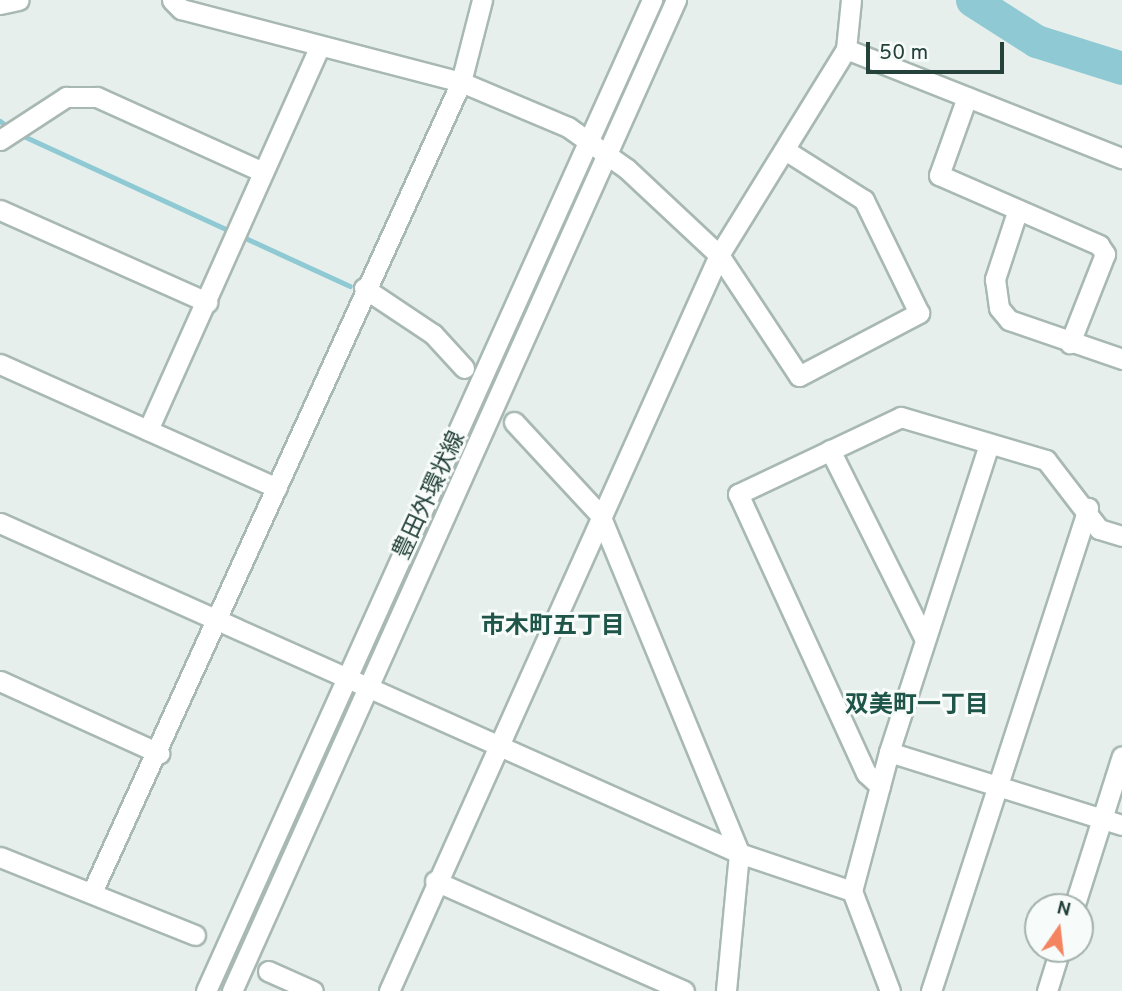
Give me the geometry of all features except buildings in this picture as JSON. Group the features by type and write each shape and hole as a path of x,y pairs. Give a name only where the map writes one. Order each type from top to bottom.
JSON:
{"street":[{"path":"0,4 19,0"},
{"path":"172,0 181,9 461,82 589,142 606,153 719,255 799,376 919,313 864,200 785,150"},
{"path":"93,890 159,753 364,288 461,82 482,0"},
{"name":"豊田外環状線","path":"206,991 652,0"},
{"name":"豊田外環状線","path":"232,991 676,0"},
{"path":"389,991 495,744 719,255 846,49 851,0"},
{"path":"148,429 208,302 320,47"},
{"path":"846,49 1122,158"},
{"path":"9,134 66,97 97,97 263,172"},
{"path":"967,97 939,175 1017,212 1100,246 1105,254 1070,343"},
{"path":"0,209 208,302"},
{"path":"1017,212 995,279 999,308 1009,320 1122,359"},
{"path":"364,288 433,334 464,368"},
{"path":"0,365 277,488"},
{"path":"880,786 866,773 738,494 901,417 1046,460 1088,508 1099,529 1122,536"},
{"path":"514,422 600,515 739,853 726,991"},
{"path":"890,991 852,891 889,752 989,444"},
{"path":"830,450 925,638"},
{"path":"930,991 1001,786 1088,508"},
{"path":"0,523 739,853 852,891"},
{"path":"0,681 159,753"},
{"path":"889,752 1122,825"},
{"path":"1078,893 1122,755"},
{"path":"0,857 93,890 195,935"},
{"path":"436,881 684,991"},
{"path":"1047,991 1056,963"},
{"path":"268,971 313,991"}],"waterway":[{"path":"972,0 1036,41 1122,68"},
{"path":"0,121 10,129"},
{"path":"19,134 350,286"}],"district":[{"name":"市木町五丁目","path":"553,628"},
{"name":"双美町一丁目","path":"917,707"}]}
